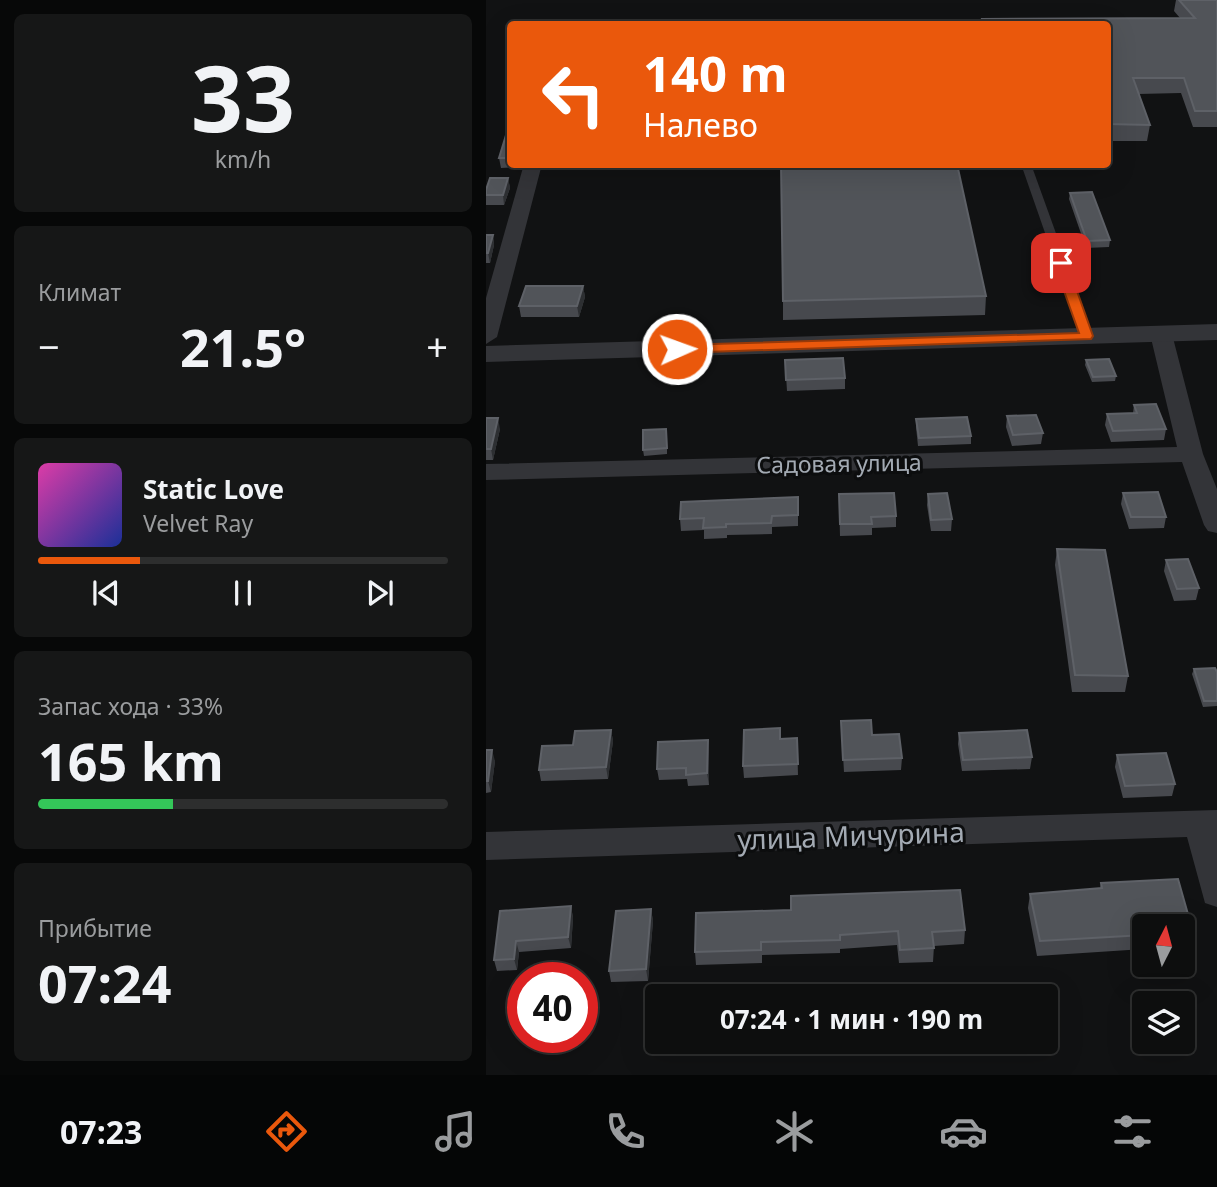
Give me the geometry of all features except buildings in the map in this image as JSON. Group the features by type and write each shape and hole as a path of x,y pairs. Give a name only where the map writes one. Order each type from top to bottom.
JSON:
{"street":[{"path":"486,337 532,168"},
{"path":"486,354 1216,332"},
{"path":"1161,334 1191,454 1216,525"},
{"name":"Садовая улица","path":"486,472 1191,454"},
{"path":"1208,823 1216,893"},
{"name":"улица Мичурина","path":"486,846 1208,823"}],"lane":[{"path":"1027,168 1087,336"}],"route":[{"path":"677,349 1087,336 1061,263"}]}
